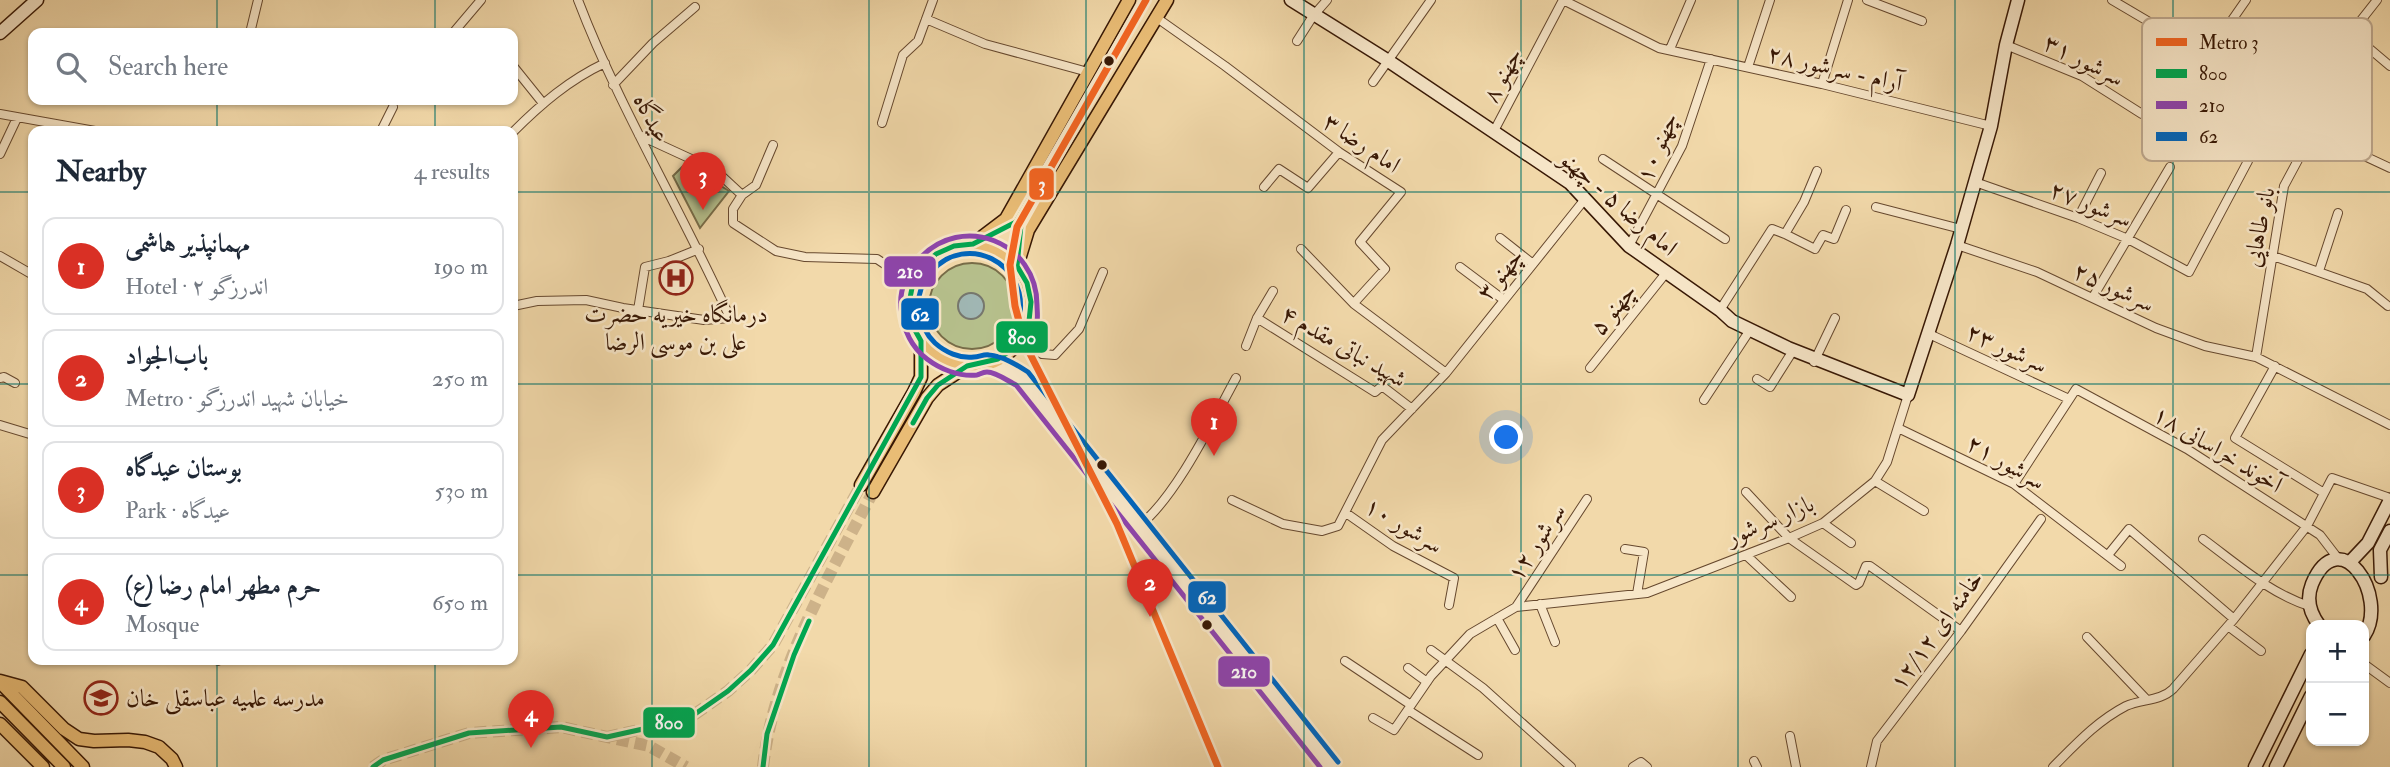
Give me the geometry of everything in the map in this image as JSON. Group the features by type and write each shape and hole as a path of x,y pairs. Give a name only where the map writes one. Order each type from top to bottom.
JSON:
{"main road":[{"path":"972,244 1006,219 1129,0"},
{"path":"1017,266 1028,230 1167,0"},
{"path":"972,244 992,248 1006,255 1017,266 1027,283 1031,302 1029,321 1019,342 1004,356 988,363 967,366 949,362 933,354 920,341 911,323 909,303 913,283 922,267 936,254 954,246 972,244"},
{"path":"861,485 921,377 920,341"},
{"path":"873,492 927,398 938,385 967,366"},
{"path":"0,682 83,767"},
{"path":"0,682 22,687 64,729 79,738 145,742 159,747 172,759 176,767"},
{"path":"0,702 64,767"},
{"path":"0,724 43,767"}],"street":[{"path":"0,33 37,0"},
{"path":"251,28 258,0"},
{"path":"457,28 481,0"},
{"name":"عیدگاه","path":"578,0 613,85 699,249 730,318 704,320 638,310"},
{"path":"882,123 903,55 918,41 933,0"},
{"name":"امام رضا ۵ - چهنو","path":"1291,0 1387,60 1570,183 1629,246 1732,321 1814,361 1908,395"},
{"path":"1297,41 1327,0"},
{"path":"1373,82 1431,0"},
{"name":"آرام - سرشور ۲۸","path":"1563,0 1659,48 1822,84 1991,126"},
{"name":"چهنو ۸","path":"1494,131 1563,0"},
{"path":"1670,49 1691,0"},
{"path":"1748,67 1770,0"},
{"path":"1822,84 1847,0"},
{"path":"1867,0 1922,21"},
{"name":"بازار سرشور","path":"1373,718 1394,730 1427,682 1470,634 1516,607 1637,594 1677,583 1823,523 1875,481 1887,462 1957,245 1991,126 2006,45 2018,0"},
{"path":"2112,0 2143,18"},
{"path":"2233,18 2246,0"},
{"name":"بانو طاهایی","path":"2363,18 2377,0"},
{"path":"613,85 653,43 695,7"},
{"name":"امام رضا ۳","path":"1157,18 1339,152 1401,192 1359,243 1385,269 1354,303"},
{"path":"926,19 985,44 1088,72"},
{"name":"سرشور ۳۱","path":"2006,45 2082,76 2142,114"},
{"path":"2372,51 2390,66"},
{"name":"چهنو ۱۰","path":"1629,246 1682,146 1711,58"},
{"path":"518,127 542,102 581,74 604,63"},
{"path":"518,72 542,102"},
{"path":"384,126 393,107"},
{"path":"0,114 65,126"},
{"path":"0,153 17,118"},
{"path":"639,135 715,170 743,195"},
{"path":"773,145 756,185 743,195 733,209 733,223 776,251 805,257 877,259 913,283"},
{"path":"1264,187 1279,169 1308,188 1339,152"},
{"path":"1603,159 1725,239"},
{"path":"2372,159 2390,168"},
{"name":"سرشور ۲۷","path":"1975,182 2078,218 2128,239 2189,272 2248,161"},
{"name":"بانو طاهایی","path":"2256,357 2284,186 2297,161"},
{"path":"2093,297 2170,167"},
{"path":"1785,234 1804,202 1817,171"},
{"path":"2078,218 2101,173"},
{"name":"چهنو ۳","path":"1346,513 1382,440 1446,373 1584,199"},
{"path":"1876,207 1961,229"},
{"path":"1720,310 1773,229 1815,249 1823,235 1834,239 1846,210"},
{"path":"2319,271 2338,213"},
{"path":"1500,238 1533,264"},
{"name":"سرشور ۲۵","path":"1957,245 2038,272 2156,328 2206,346 2256,357 2389,422"},
{"path":"518,305 537,301 586,300 638,310 645,267 699,249"},
{"path":"1301,249 1354,303 1446,373"},
{"path":"0,256 28,272"},
{"path":"2273,256 2367,289 2388,306"},
{"path":"1460,267 1504,300"},
{"path":"1019,342 1042,354 1055,355 1079,329 1102,272"},
{"name":"چهنو ۵","path":"1590,368 1666,273"},
{"path":"1246,346 1257,318 1273,290"},
{"name":"شهید نباتی مقدم ۴","path":"1257,318 1375,392 1382,386 1412,409"},
{"path":"1814,361 1835,318"},
{"path":"1704,400 1750,330"},
{"name":"سرشور ۲۳","path":"1927,333 2069,399"},
{"path":"1756,379 1770,387 1794,349"},
{"path":"988,363 1022,378 1331,767"},
{"path":"2275,366 2235,438 2324,493"},
{"path":"0,378 4,377 15,383"},
{"path":"1139,526 1150,517 1185,468 1236,378"},
{"name":"آخوند خراسانی ۱۸","path":"2069,399 2076,389 2187,449 2320,535 2346,560"},
{"path":"2014,484 2069,399"},
{"path":"0,425 28,433"},
{"name":"سرشور ۲۱","path":"1898,428 2014,484 2121,566"},
{"path":"2053,767 2105,718 2129,704 2169,693 2263,584 2307,526 2332,478 2390,499 2368,543 2346,560 2329,565 2313,582 2309,606 2316,620"},
{"path":"1875,481 1924,511"},
{"path":"1746,492 1789,538 1856,585 1866,566 1870,566 1961,631"},
{"name":"سرشور ۱۲","path":"1516,607 1587,499"},
{"path":"1231,500 1283,524 1322,531 1338,526 1346,513"},
{"name":"سرشور ۱۰","path":"1346,513 1393,545 1454,578 1449,605"},
{"name":"خامنه ای ۱۲/۱۲","path":"1871,767 1877,741 1961,631 2041,519"},
{"path":"1823,523 1851,543"},
{"path":"2108,555 2129,529 2261,651"},
{"path":"2346,560 2373,568 2384,582 2381,550 2390,531"},
{"path":"2203,539 2263,584 2289,600 2309,606"},
{"path":"1625,549 1644,552 1637,594"},
{"path":"1746,555 1791,597"},
{"path":"1539,604 1555,642"},
{"path":"1496,618 1515,650"},
{"path":"2369,632 2381,623"},
{"path":"2087,637 2147,700"},
{"path":"1431,650 1483,688 1571,767"},
{"path":"1345,661 1478,755"},
{"path":"2255,767 2306,664"},
{"path":"1408,668 1427,682"},
{"path":"2369,668 2390,683"},
{"path":"2277,767 2306,706"},
{"path":"1790,736 1796,767"},
{"path":"1633,767 1641,762 1647,767"}],"green space":[{"path":"685,164 729,191 700,228 673,176"},
{"path":"972,263 989,266 1003,275 1012,289 1015,306 1012,323 1003,337 989,346 972,349 955,346 941,337 932,323 929,306 932,289 941,275 955,266"}],"water":[{"path":"971,293 980,297 984,306 980,315 971,319 962,315 958,306 962,297"}],"tunnel":[{"path":"607,737 695,714 728,691 751,670 773,645 861,485"},
{"path":"763,767 778,695 791,660 821,591 873,492"},
{"path":"373,767 383,760 469,733 561,727 649,746 686,767"}],"metro line":[{"name":"3","path":"1146,0 1017,227 1010,265 1015,306 1025,344 1117,524 1218,767"}],"transit line":[{"name":"800","path":"373,767 383,760 469,733 561,727 607,737 661,725 695,714 728,691 751,670 773,645 921,377 921,341 911,323 909,303 913,283 922,267 936,254 954,246 973,244 1016,222 1144,0"},
{"name":"800","path":"913,423 938,385 967,366 998,359 1016,347 1021,339 1029,321 1031,302 1027,283 1017,266 1021,225 1035,200"},
{"name":"210","path":"1024,350 1037,321 1037,305 1034,283 1025,265 1011,250 994,241 975,236 956,238 936,245 919,259 901,294 906,330 916,349 932,363 950,372 963,375 991,372 1016,385 1320,767"},
{"name":"62","path":"1008,344 1020,314 1020,296 1014,280 1004,268 992,259 977,254 962,254 946,260 932,271 925,280 919,299 920,314 926,332 943,349 953,354 963,357 994,356 1010,361 1028,372 1338,762"},
{"name":"800","path":"763,767 767,734 794,655 809,621"}],"place":[{"name":"بوستان عیدگاه","path":"703,210"},
{"name":"درمانگاه خیریه حضرت علی بن موسی الرضا","path":"676,278"},
{"name":"مهمانپذیر هاشمی","path":"1214,456"},
{"name":"باب‌الجواد","path":"1150,617"},
{"name":"مدرسه علمیه عباسقلی خان","path":"101,698"},
{"name":"حرم مطهر امام رضا (ع)","path":"531,748"}]}
